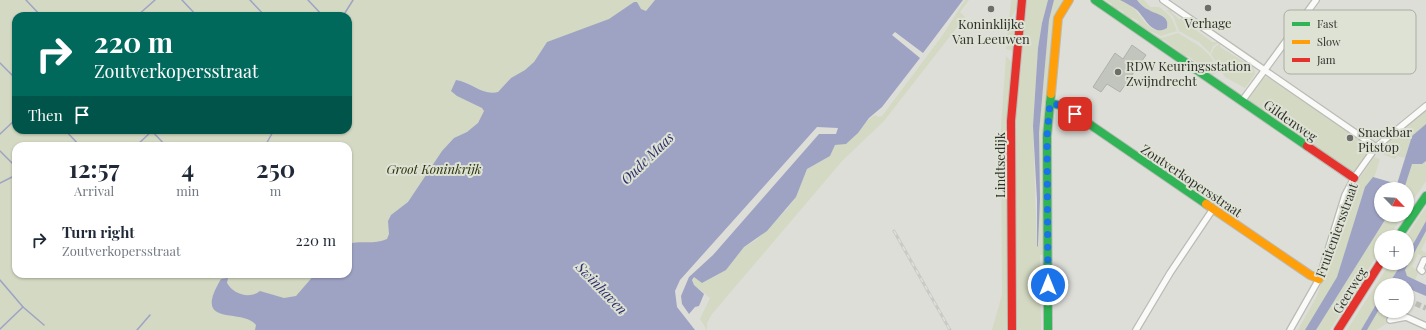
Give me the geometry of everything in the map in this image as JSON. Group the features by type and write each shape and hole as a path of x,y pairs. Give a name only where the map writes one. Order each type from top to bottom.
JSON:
{"street":[{"name":"Lindtsedijk","path":"1012,330 1011,121 1022,0"},
{"path":"1048,330 1047,136 1056,30 1058,18 1069,0"},
{"name":"Gildenweg","path":"1095,0 1354,178"},
{"name":"Gildenweg","path":"1163,0 1376,147"},
{"path":"1309,10 1316,0"},
{"path":"1242,101 1284,43"},
{"name":"Zoutverkopersstraat","path":"1050,103 1063,106 1310,275 1319,278"},
{"name":"Fruiteniersstraat","path":"1290,330 1319,278 1346,195 1354,178 1376,147 1426,106"},
{"path":"1419,205 1426,192"},
{"path":"1403,230 1426,196"},
{"path":"1136,330 1170,273 1213,209"},
{"path":"1421,270 1424,260 1426,260"},
{"name":"Geerweg","path":"1338,330 1376,270"},
{"path":"1391,318 1390,320 1401,318"},
{"path":"1408,318 1426,326"}],"green space":[{"name":"Groot Koninkrijk","path":"0,0 655,0 646,11 589,27 547,42 534,62 525,70 511,78 498,92 487,92 456,80 496,98 382,330 0,330"},
{"path":"965,0 969,0 960,12 965,17 884,121 843,160 712,314 707,323 707,330 700,319 710,298 694,285 692,280 695,276 703,283 726,270 744,247 756,240 787,209 796,197 807,169 830,156 835,145 844,144 855,136 875,115 878,117 882,116 942,36"},
{"path":"1011,0 1019,0 1018,7 1012,16 1016,28 1014,51 1006,49"},
{"path":"1025,0 1048,0 1038,48 1033,126 1037,247 1039,245 1039,133 1049,20 1054,0 1066,0 1057,14 1044,255 1040,255 1041,330 1015,330 1014,124"},
{"path":"1106,0 1119,0 1125,2 1135,10 1151,28 1156,30 1166,29 1168,26 1166,19 1146,9 1137,0 1144,0 1150,7 1159,7 1167,13 1172,19 1177,31 1161,36 1143,28 1142,29 1137,25 1139,22 1133,18 1127,19 1122,15 1124,12 1119,9 1114,10 1110,7 1112,4"},
{"path":"1171,9 1174,11 1171,12 1179,19 1184,18 1199,28 1196,29 1197,31 1212,42 1220,42 1213,46 1210,53 1199,42 1179,31 1173,16 1166,10"},
{"path":"1147,32 1162,38 1178,33 1197,44 1207,52 1219,71 1211,76 1211,72 1207,69 1201,70 1197,67 1199,64 1188,56 1182,57 1178,53 1181,53 1164,40 1158,40"},
{"path":"1221,43 1220,47 1254,68 1255,74 1245,88 1225,77 1211,54 1215,47"},
{"path":"1006,56 1013,64 1010,330 992,330 1002,295 1001,127"},
{"path":"1267,77 1372,147 1354,172 1351,172 1271,116 1251,105 1248,96 1261,78"},
{"path":"1426,111 1426,124 1412,136 1405,158 1397,156 1395,159 1377,152 1391,138"},
{"path":"1374,157 1380,159 1374,178 1363,193 1337,277 1306,330 1298,330 1317,296 1351,191"},
{"path":"1426,161 1426,181 1414,199 1414,182 1406,182 1411,164 1422,164"},
{"path":"1426,207 1426,221 1414,242 1414,230 1411,230"},
{"path":"1384,222 1399,222 1393,230 1379,230"},
{"path":"1426,231 1426,240 1421,250 1426,253 1426,258 1418,254 1414,263 1414,253"},
{"path":"1374,237 1374,260 1330,330 1316,330"},
{"path":"1414,268 1419,271 1415,280 1414,278 1407,276 1405,270 1414,270"},
{"path":"1386,270 1398,270 1392,278 1380,278"},
{"path":"1374,288 1374,308 1361,330 1347,330"},
{"path":"1374,318 1388,318 1388,323 1376,330 1367,330"}],"water":[{"path":"655,0 963,0 923,53 895,32 892,35 920,58 882,107 869,118 858,133 846,144 835,145 830,156 807,169 796,197 767,231 744,247 726,270 702,283 694,277 692,280 694,285 704,294 699,306 695,307 689,314 682,304 681,296 689,277 713,255 819,134 836,134 838,128 817,127 680,280 675,291 677,307 695,330 255,330 256,325 249,320 215,311 212,305 213,295 221,279 228,278 227,283 238,293 252,295 260,291 284,298 296,296 312,278 352,278 352,243 377,242 387,239 389,234 388,221 391,215 408,202 442,151 454,138 467,132 478,123 484,111 482,108 457,96 451,91 456,80 487,92 498,92 511,78 525,70 534,62 547,42 609,19 634,2 637,2 641,9 646,11"},
{"path":"1048,0 1054,0 1049,20 1039,133 1040,199 1038,247 1033,126 1038,48"},
{"path":"1120,0 1137,0 1145,8 1165,18 1167,20 1167,28 1158,30 1153,28 1146,22 1137,10"},
{"path":"1426,124 1426,161 1422,164 1412,164 1406,182 1398,182 1412,136"},
{"path":"1373,177 1390,182 1374,182 1374,222 1384,222 1379,230 1374,230 1374,237 1316,330 1305,330 1337,277 1365,187"},
{"path":"1426,221 1426,231 1414,253 1414,242"},
{"path":"1398,270 1405,270 1407,276 1411,278 1392,278"},
{"path":"1414,279 1426,285 1426,296 1414,291"},
{"path":"1374,308 1374,318 1367,330 1361,330"}],"building":[{"name":"RDW Keuringsstation Zwijndrecht","path":"1132,45 1146,55 1120,92 1107,84 1101,92 1093,87 1115,53 1123,59"}],"waterway":[{"path":"26,0 37,12"},
{"path":"142,12 155,0"},
{"path":"182,0 193,12"},
{"path":"250,0 261,12"},
{"path":"308,0 319,12"},
{"path":"346,12 353,0"},
{"path":"0,63 12,75"},
{"path":"0,134 12,123"},
{"path":"69,134 76,142"},
{"path":"140,142 149,134"},
{"path":"155,134 162,142"},
{"path":"267,142 272,134"},
{"path":"0,151 12,163"},
{"path":"0,183 12,177"},
{"path":"0,280 23,307 44,325"},
{"path":"0,329 23,307"},
{"path":"137,330 150,315"}],"tunnel":[{"path":"1414,303 1426,308"}],"railway":[{"path":"894,231 950,330"}],"traffic: fast":[{"path":"1095,0 1307,146"},
{"path":"1048,330 1047,136 1051,94"},
{"path":"1050,103 1063,106 1206,204"},
{"path":"1403,230 1426,196"}],"traffic: slow":[{"path":"1051,94 1058,18 1069,0"},
{"path":"1206,204 1310,275 1319,279"}],"traffic: jam":[{"path":"1012,330 1011,121 1022,0"},
{"path":"1307,146 1354,178"},
{"path":"1338,330 1376,270"}],"place":[{"name":"Verhage","path":"1208,8"},
{"name":"Koninklijke Van Leeuwen","path":"991,9"},
{"name":"RDW Keuringsstation Zwijndrecht","path":"1118,72"},
{"name":"Snackbar Pitstop","path":"1350,138"}],"route":[{"path":"1048,285 1047,136 1050,103 1063,106 1075,114"}],"water label":[{"name":"Oude Maas","path":"647,158"},
{"name":"Swinhaven","path":"602,288"}]}
